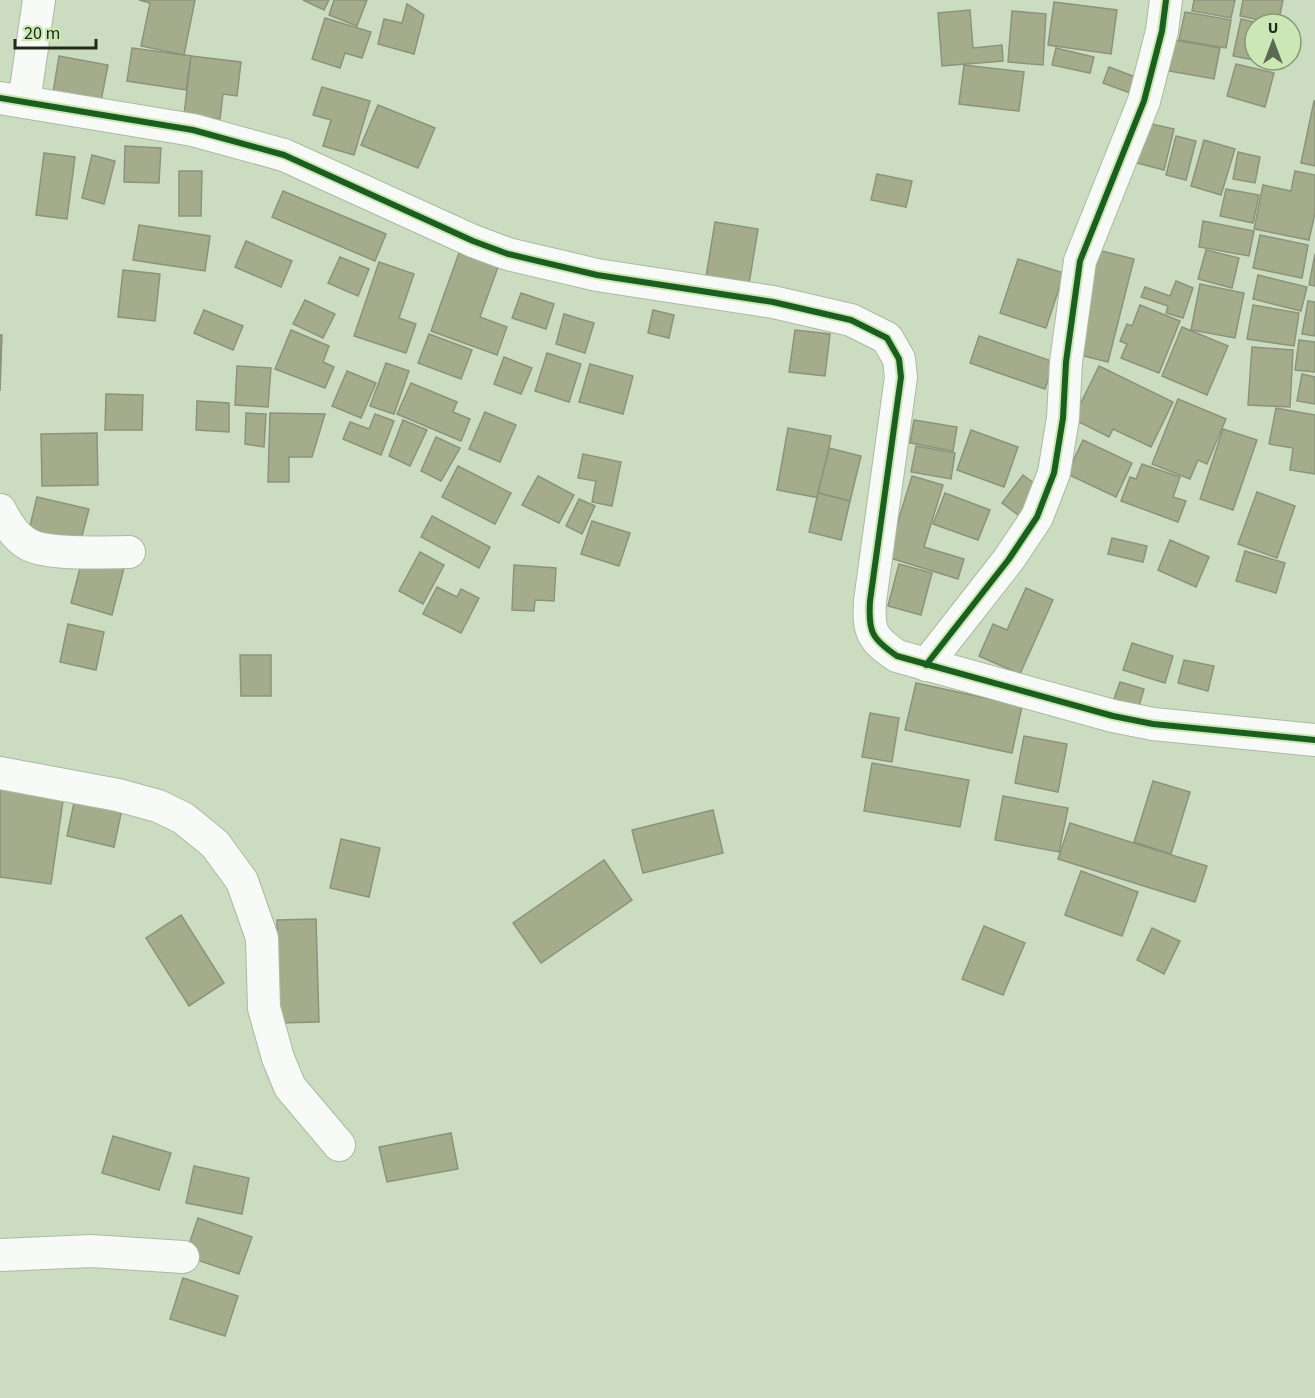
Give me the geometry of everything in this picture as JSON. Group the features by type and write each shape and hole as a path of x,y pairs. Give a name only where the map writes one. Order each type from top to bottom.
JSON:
{"street":[{"path":"39,0 12,100 193,130 284,155 473,241 508,254 597,275 773,302 851,320 887,338 899,358 901,377 869,623 877,642 897,656 1154,724 1315,740"},
{"path":"926,665 1009,559 1036,517 1053,473 1063,418 1067,352 1080,261 1144,101 1162,31 1166,0"},
{"path":"0,510 8,525 27,544 61,552 129,552"},
{"path":"0,773 118,795 158,806 183,818 215,844 242,881 262,938 264,1008 278,1058 290,1087 339,1145"},
{"path":"0,1255 91,1251 183,1257"}],"building":[{"path":"139,0 195,0 184,55 141,46 150,3"},
{"path":"303,0 329,0 324,10"},
{"path":"334,0 367,0 357,26 329,15"},
{"path":"1194,0 1235,0 1231,18 1192,11"},
{"path":"1243,0 1283,0 1280,12 1243,12 1243,17 1240,16"},
{"path":"1054,2 1117,10 1111,54 1048,45"},
{"path":"407,4 424,15 414,54 378,44 384,19 402,23"},
{"path":"970,10 973,48 1002,45 1003,61 942,66 938,13"},
{"path":"1012,11 1046,14 1043,65 1008,62"},
{"path":"1185,12 1231,20 1226,48 1179,40"},
{"path":"325,18 371,32 362,58 345,53 340,68 312,59"},
{"path":"1241,19 1243,19 1243,58 1233,56"},
{"path":"1174,40 1220,48 1214,79 1169,71"},
{"path":"132,48 191,56 186,90 127,81"},
{"path":"1056,48 1094,57 1090,73 1052,65"},
{"path":"59,56 108,65 101,101 53,93"},
{"path":"191,56 241,62 237,96 223,94 220,119 184,115"},
{"path":"1236,64 1243,66 1243,72 1274,73 1265,107 1227,96"},
{"path":"964,65 1024,72 1019,111 959,104"},
{"path":"1109,67 1138,78 1133,94 1103,83"},
{"path":"322,87 370,101 354,155 323,146 331,120 313,115"},
{"path":"1315,101 1315,166 1301,163"},
{"path":"378,105 435,128 418,168 361,145"},
{"path":"1143,122 1174,129 1164,170 1133,162"},
{"path":"1176,136 1196,141 1186,180 1166,175"},
{"path":"1204,140 1235,149 1221,195 1191,186"},
{"path":"125,146 161,148 159,183 124,182"},
{"path":"1238,152 1260,157 1255,183 1233,179"},
{"path":"44,153 75,157 67,219 36,215"},
{"path":"92,155 115,161 104,204 82,198"},
{"path":"179,171 202,171 201,216 179,216"},
{"path":"1295,171 1315,175 1315,213 1309,240 1254,229 1263,185 1291,191"},
{"path":"877,174 912,181 906,207 871,200"},
{"path":"1226,189 1259,195 1253,223 1220,216"},
{"path":"283,191 386,234 375,261 272,217"},
{"path":"1203,221 1254,231 1249,256 1199,247"},
{"path":"715,222 758,229 749,284 706,277"},
{"path":"139,225 210,236 205,271 133,260"},
{"path":"1260,235 1308,245 1302,278 1253,268"},
{"path":"246,241 292,261 281,287 235,267"},
{"path":"1098,250 1134,259 1108,362 1072,353"},
{"path":"1206,250 1239,258 1232,288 1198,279"},
{"path":"459,253 498,267 480,317 507,327 497,355 431,331"},
{"path":"1315,254 1315,286 1309,285"},
{"path":"340,257 369,269 358,296 328,283"},
{"path":"1018,259 1064,273 1046,328 1000,313"},
{"path":"379,262 414,274 399,318 416,324 406,353 354,336"},
{"path":"123,270 160,274 155,321 118,317"},
{"path":"1258,275 1307,287 1301,311 1253,299"},
{"path":"1176,281 1193,288 1183,318 1166,313 1168,306 1141,297 1145,287 1170,296"},
{"path":"1200,284 1244,293 1235,338 1191,330"},
{"path":"521,293 554,304 546,329 512,318"},
{"path":"305,300 335,314 323,338 293,324"},
{"path":"1308,301 1315,302 1315,336 1302,334"},
{"path":"1140,305 1180,321 1159,373 1121,358 1127,344 1120,341 1127,324 1132,326"},
{"path":"1253,305 1299,313 1294,346 1247,339"},
{"path":"204,310 243,326 233,350 194,333"},
{"path":"653,310 674,315 669,338 648,333"},
{"path":"564,314 594,323 585,353 556,344"},
{"path":"1182,327 1228,346 1207,395 1162,376"},
{"path":"291,330 329,346 323,362 334,367 325,388 275,369"},
{"path":"795,330 830,334 825,376 789,372"},
{"path":"429,334 472,350 461,379 418,363"},
{"path":"0,335 2,335 0,391"},
{"path":"979,336 1054,362 1045,389 970,363"},
{"path":"1299,340 1315,342 1315,372 1295,370"},
{"path":"1252,347 1293,350 1290,407 1248,405"},
{"path":"547,353 581,364 569,402 535,391"},
{"path":"504,357 532,368 521,394 494,384"},
{"path":"386,363 409,371 394,414 370,406"},
{"path":"590,364 633,376 623,414 579,402"},
{"path":"237,366 271,368 268,407 235,405"},
{"path":"1099,366 1173,402 1151,447 1113,429 1109,437 1073,419"},
{"path":"347,371 376,383 361,418 332,406"},
{"path":"1302,374 1315,377 1315,404 1297,401"},
{"path":"411,383 457,402 453,412 470,419 461,441 397,414"},
{"path":"106,394 143,395 142,430 105,430"},
{"path":"1178,399 1226,419 1207,464 1198,460 1190,479 1152,464"},
{"path":"197,401 229,403 229,432 196,430"},
{"path":"1276,408 1315,415 1315,474 1290,470 1293,448 1269,444"},
{"path":"485,412 516,425 500,462 469,449"},
{"path":"246,413 266,414 264,447 245,444"},
{"path":"270,413 325,414 312,457 289,457 289,482 268,482"},
{"path":"375,414 394,421 381,455 343,439 350,422 369,429"},
{"path":"403,420 427,430 410,466 389,456"},
{"path":"914,420 957,427 953,451 910,443"},
{"path":"788,428 831,436 820,498 777,490"},
{"path":"1223,429 1257,440 1233,510 1200,499"},
{"path":"971,430 1018,447 1004,487 957,470"},
{"path":"97,433 98,485 42,486 41,434"},
{"path":"436,437 460,448 441,481 421,471"},
{"path":"1083,440 1132,463 1116,497 1067,474"},
{"path":"916,446 955,453 951,479 911,472"},
{"path":"829,448 861,456 850,501 818,493"},
{"path":"583,454 621,462 612,506 592,502 596,481 578,478"},
{"path":"1142,464 1180,477 1173,497 1186,501 1178,522 1121,501 1130,477 1136,479"},
{"path":"458,466 511,493 495,524 442,497"},
{"path":"1023,475 1042,489 1021,517 1002,503"},
{"path":"538,476 574,495 559,523 522,505"},
{"path":"912,476 943,485 924,547 964,559 958,579 887,557"},
{"path":"1257,492 1295,506 1277,558 1238,544"},
{"path":"818,493 850,501 841,540 809,532"},
{"path":"945,493 990,510 978,540 933,524"},
{"path":"37,497 89,509 80,543 29,530"},
{"path":"579,499 595,506 582,534 566,526"},
{"path":"432,516 490,547 479,568 421,537"},
{"path":"592,521 630,533 619,566 581,554"},
{"path":"1112,538 1147,546 1143,562 1108,554"},
{"path":"1170,540 1209,557 1196,587 1158,570"},
{"path":"1245,551 1285,563 1276,593 1236,581"},
{"path":"420,552 444,565 423,604 399,591"},
{"path":"83,556 126,560 112,615 71,603"},
{"path":"899,564 932,573 921,615 888,606"},
{"path":"514,565 556,568 554,601 535,600 534,611 512,610"},
{"path":"437,587 457,597 461,589 479,598 461,633 423,614"},
{"path":"1026,588 1053,600 1020,674 979,656 993,624 1007,630"},
{"path":"68,624 104,632 96,670 60,662"},
{"path":"1132,643 1173,656 1165,683 1123,670"},
{"path":"240,655 271,655 271,696 241,696"},
{"path":"1184,660 1214,666 1208,691 1178,683"},
{"path":"1120,682 1144,689 1138,709 1113,702"},
{"path":"916,683 1022,706 1012,753 905,730"},
{"path":"870,713 899,718 892,762 862,757"},
{"path":"1024,736 1067,744 1058,792 1015,783"},
{"path":"872,763 969,780 960,827 864,811"},
{"path":"1153,781 1190,792 1171,854 1134,842"},
{"path":"0,785 64,794 51,884 0,877"},
{"path":"1003,796 1068,808 1059,852 995,840"},
{"path":"75,798 122,809 114,847 67,836"},
{"path":"713,810 723,853 643,873 632,830"},
{"path":"1070,823 1207,866 1195,902 1058,859"},
{"path":"341,839 380,848 369,897 330,888"},
{"path":"604,860 632,900 541,963 513,923"},
{"path":"1081,871 1138,892 1122,936 1065,915"},
{"path":"181,915 224,983 189,1006 146,938"},
{"path":"316,919 319,1022 279,1023 277,920"},
{"path":"984,926 1025,943 1003,995 962,979"},
{"path":"1152,928 1180,941 1164,974 1137,960"},
{"path":"451,1133 458,1169 387,1182 379,1147"},
{"path":"113,1136 171,1153 159,1190 102,1173"},
{"path":"194,1166 249,1178 242,1214 186,1203"},
{"path":"198,1218 252,1237 239,1274 185,1256"},
{"path":"183,1278 238,1296 225,1336 170,1319"}],"cycle path":[{"path":"926,665 1009,559 1037,517 1054,473 1063,418 1066,362 1080,261 1144,101 1162,31 1166,0"},
{"path":"0,98 193,130 284,155 473,241 508,254 597,275 773,302 851,320 887,338 899,359 901,377 870,601 871,628 882,645 897,656 1113,716 1153,724 1315,740"}]}
